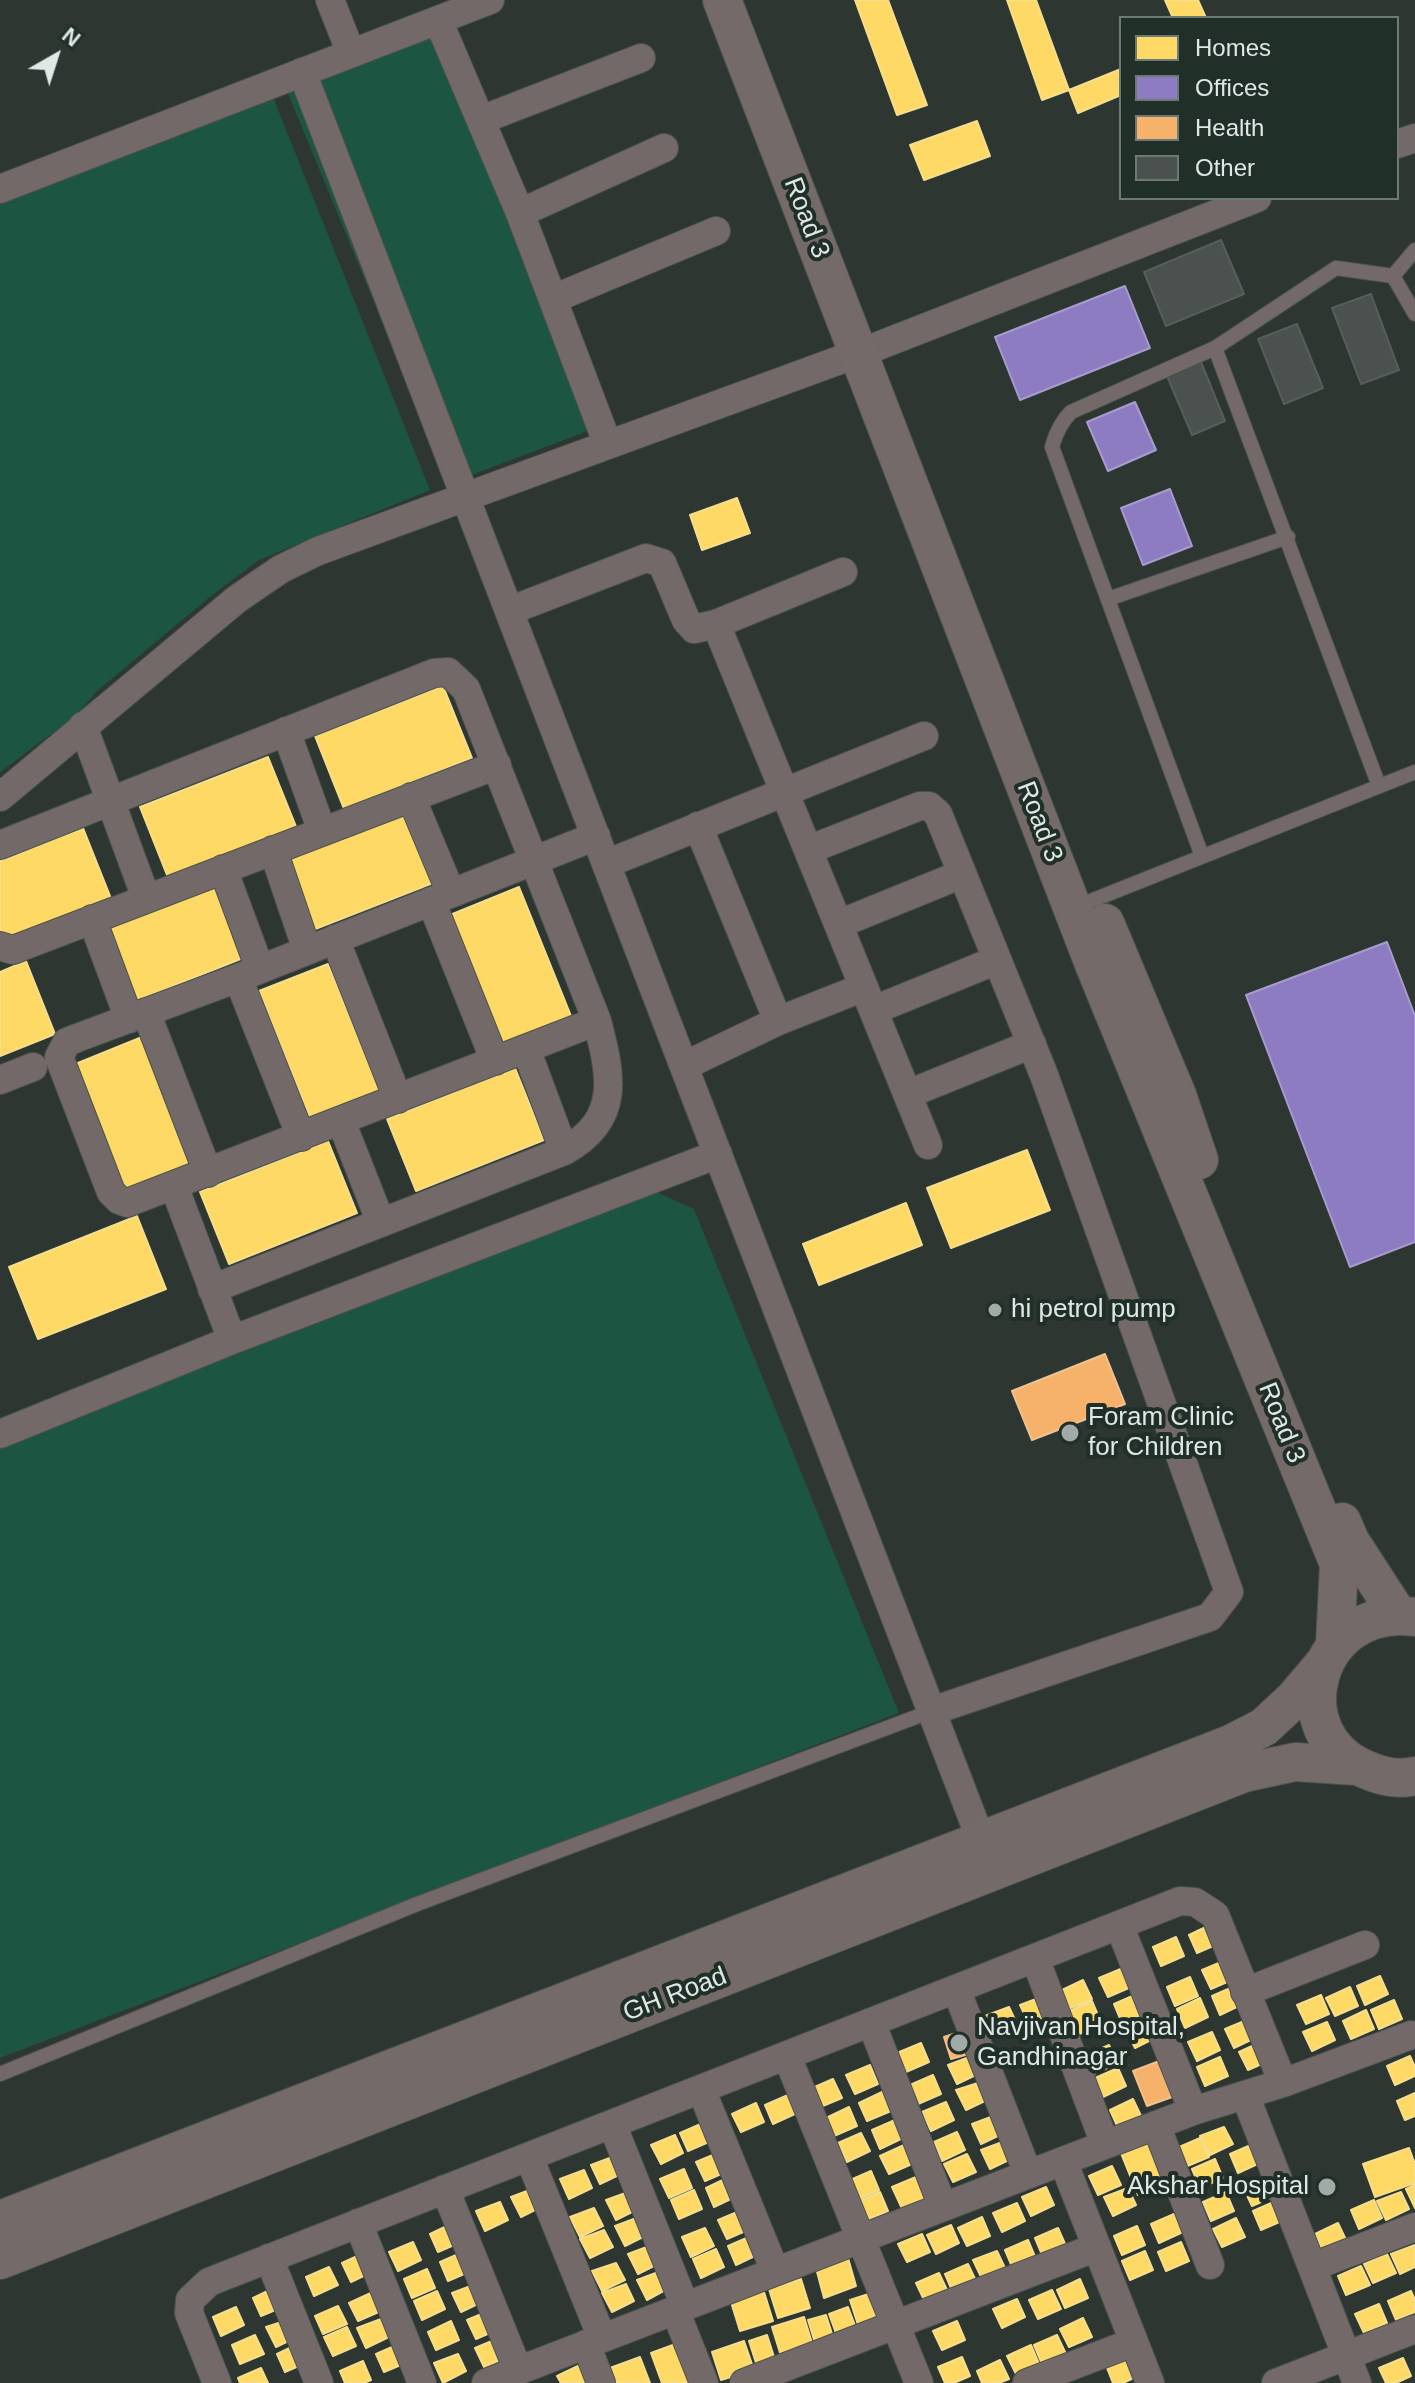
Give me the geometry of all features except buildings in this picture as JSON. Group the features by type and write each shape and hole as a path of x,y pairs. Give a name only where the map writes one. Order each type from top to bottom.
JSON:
{"main road":[{"name":"Road 3","path":"722,0 868,350 1084,903 1149,1103 1339,1564 1329,1655 1318,1687 1318,1711 1326,1733 1339,1752 1357,1766"},
{"name":"Road 3","path":"746,0 868,350"},
{"name":"Road 3","path":"1084,903 1177,1095 1186,1127 1350,1541 1406,1616"},
{"name":"GH Road","path":"0,2220 1231,1744 1264,1727 1294,1699 1353,1629 1374,1618 1406,1616"},
{"name":"GH Road","path":"0,2260 1244,1773 1295,1762 1357,1766 1381,1776 1412,1783"}],"street":[{"path":"330,0 351,53"},
{"path":"0,189 490,0"},
{"path":"438,20 520,213 608,445"},
{"path":"481,120 641,58"},
{"path":"302,72 981,1840"},
{"path":"520,213 664,148"},
{"path":"0,797 237,599 281,569 318,551 868,350 1252,200"},
{"path":"553,299 716,231"},
{"path":"509,611 646,558 653,558 662,563 686,620 694,629 716,624 843,572"},
{"path":"716,624 928,1145"},
{"path":"0,845 434,673 448,672 466,689 597,1021 610,1086 605,1106 582,1141 564,1151 212,1289"},
{"path":"83,726 146,898"},
{"path":"286,731 322,831"},
{"path":"606,864 924,736"},
{"path":"0,946 13,950 497,765"},
{"path":"411,797 495,1061"},
{"path":"808,850 920,806 929,806 938,814 1032,1044 1229,1592 1210,1617 932,1711"},
{"path":"698,826 778,1021"},
{"path":"596,836 67,1042 59,1057 111,1192 127,1203 597,1021"},
{"path":"273,850 307,950"},
{"path":"223,869 249,973 301,1137"},
{"path":"839,924 962,874"},
{"path":"92,919 208,1173"},
{"path":"335,939 398,1099"},
{"path":"684,1066 778,1021 997,960"},
{"path":"908,1094 1032,1044"},
{"path":"526,1049 564,1151"},
{"path":"0,1080 33,1067"},
{"path":"341,1121 381,1223"},
{"path":"0,1434 232,1340 718,1154"},
{"path":"174,1186 232,1340"},
{"path":"217,2383 189,2313 190,2300 209,2282 1180,1901 1195,1902 1215,1915 1283,2083"},
{"path":"1119,1925 1193,2111"},
{"path":"1245,1992 1365,1945"},
{"path":"1035,1958 1105,2144"},
{"path":"956,1989 1028,2174"},
{"path":"871,2022 943,2207"},
{"path":"486,2383 1105,2144 1411,2035"},
{"path":"787,2056 919,2383"},
{"path":"701,2089 775,2271"},
{"path":"1245,2095 1357,2383"},
{"path":"612,2124 680,2308 704,2383"},
{"path":"1156,2125 1210,2265"},
{"path":"529,2157 594,2341 601,2383"},
{"path":"1063,2161 1150,2383"},
{"path":"445,2189 518,2370"},
{"path":"358,2223 422,2383"},
{"path":"1312,2267 1415,2227"},
{"path":"744,2383 1097,2247"},
{"path":"269,2258 319,2383"},
{"path":"1276,2383 1415,2329"},
{"path":"1040,2381 1134,2342"}],"lane":[{"path":"1393,276 1415,250"},
{"path":"1202,856 1052,447 1055,434 1071,412 1215,348 1336,268 1393,276"},
{"path":"1393,276 1415,314"},
{"path":"1215,348 1379,786"},
{"path":"1108,599 1288,537"},
{"path":"1084,903 1415,772"},
{"path":"0,2074 417,1904 932,1711"}],"green space":[{"path":"432,31 593,429 453,482 448,482 287,91"},
{"path":"271,92 430,490 259,560 96,692 78,714 0,772 0,197"},
{"path":"656,1192 694,1209 899,1713 0,2058 0,1446"}],"place":[{"name":"hi petrol pump","path":"995,1310"},
{"name":"Foram Clinic for Children","path":"1070,1433"},
{"name":"Navjivan Hospital, Gandhinagar","path":"959,2043"},
{"name":"Akshar Hospital","path":"1327,2187"}]}
